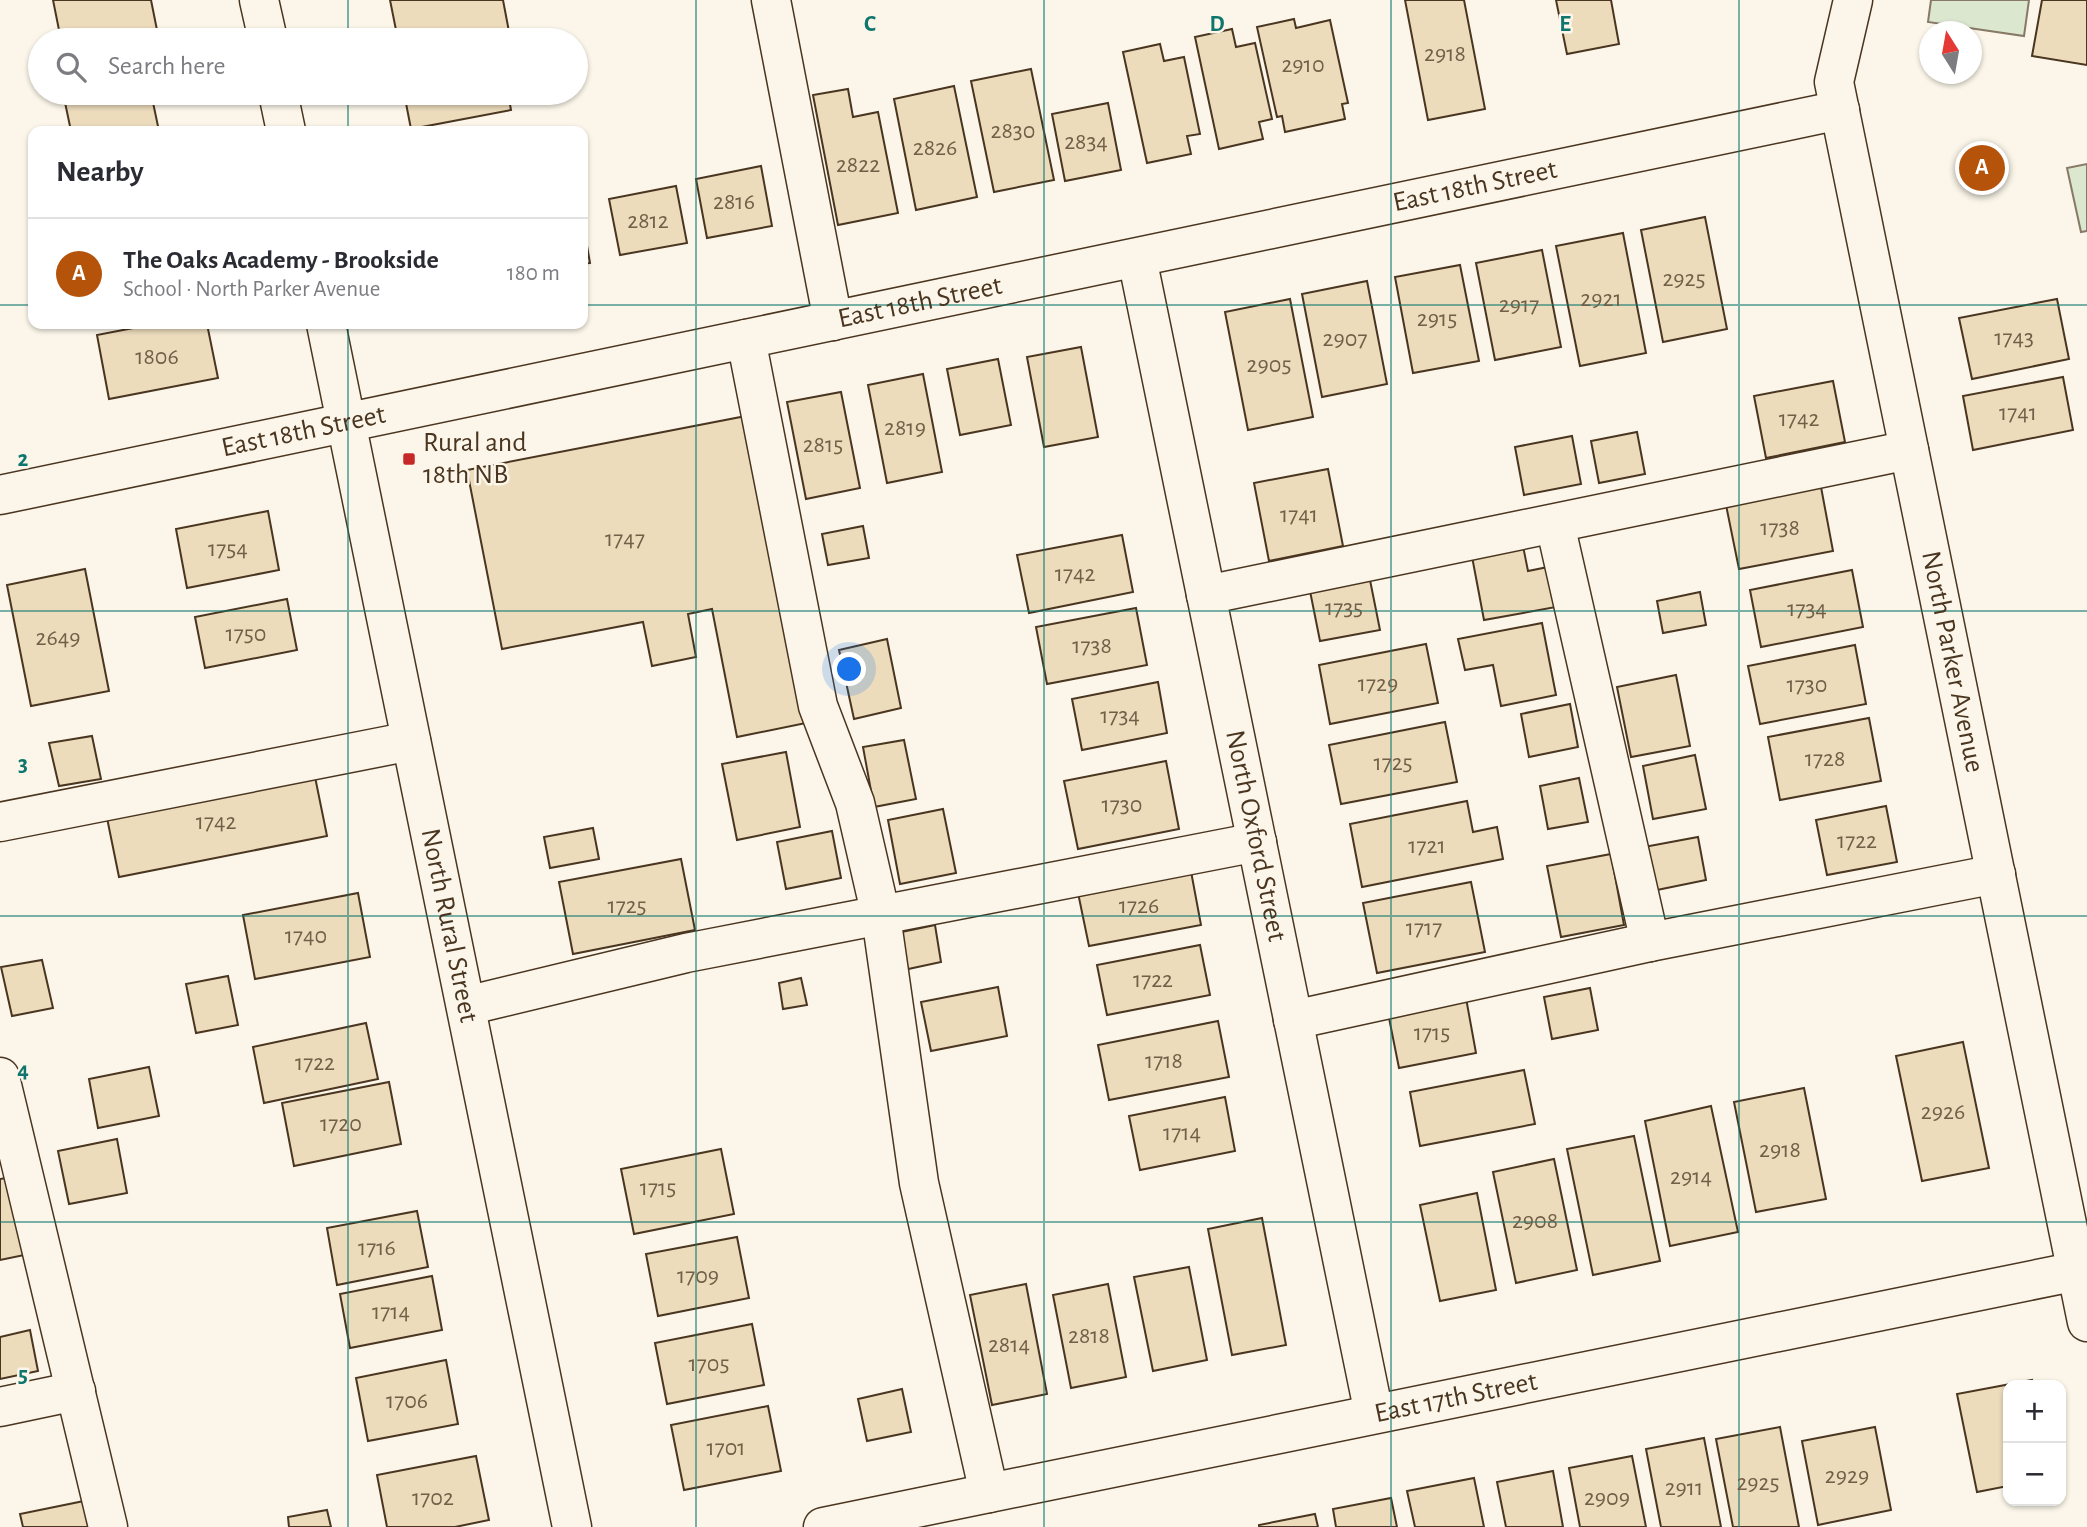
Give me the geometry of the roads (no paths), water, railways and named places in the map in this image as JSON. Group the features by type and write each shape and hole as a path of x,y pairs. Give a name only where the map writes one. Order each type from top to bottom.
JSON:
{"street":[{"path":"259,0 265,28"},
{"path":"771,0 833,321"},
{"name":"North Parker Avenue","path":"1853,0 1834,82 1996,874 2082,1270 2087,1322"},
{"path":"281,105 285,126"},
{"name":"East 18th Street","path":"0,495 1840,110"},
{"name":"North Oxford Street","path":"1137,258 1374,1414"},
{"name":"North Rural Street","path":"327,329 572,1527"},
{"path":"747,339 818,706 855,803 881,916 919,1183 989,1493"},
{"path":"1206,595 1909,450"},
{"path":"1555,524 1650,942"},
{"path":"0,822 411,741"},
{"path":"466,1006 686,953 1257,842"},
{"path":"1293,1020 1650,942 1996,874"},
{"path":"2,1091 108,1527"},
{"name":"East 17th Street","path":"823,1527 2082,1270"},
{"path":"0,1407 76,1391"}],"place":[{"name":"The Oaks Academy - Brookside","path":"1982,168"},
{"name":"Rural and 18th NB","path":"409,459"}]}
